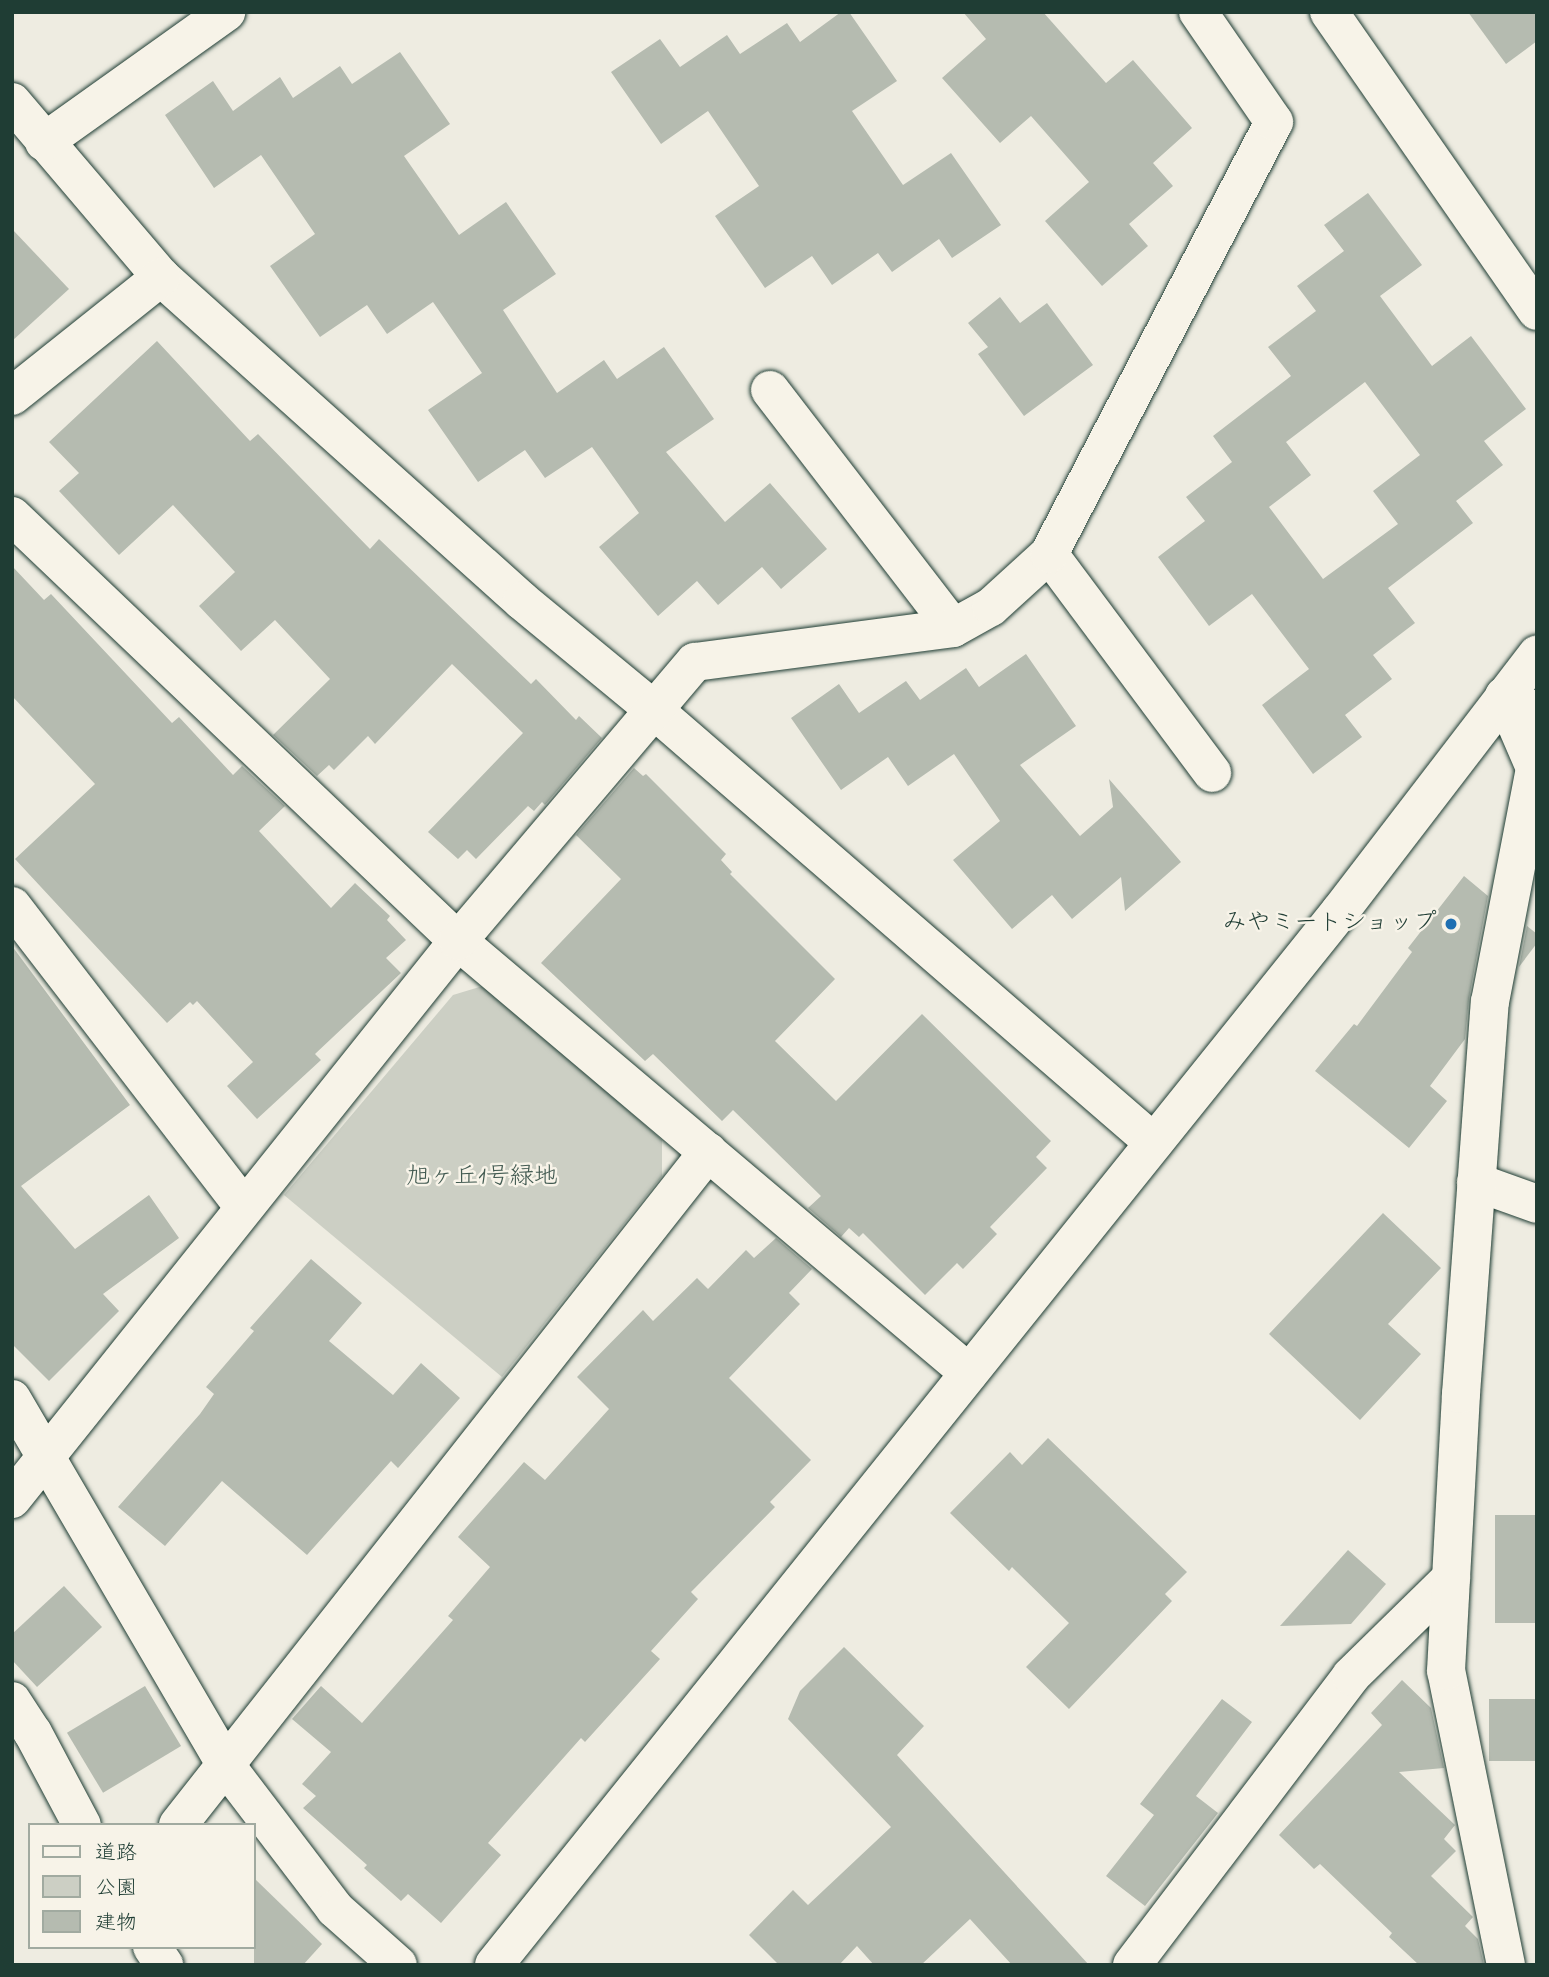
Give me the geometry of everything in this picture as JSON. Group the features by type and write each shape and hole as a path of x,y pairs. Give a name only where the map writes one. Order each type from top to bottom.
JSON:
{"street":[{"path":"44,142 226,12"},
{"path":"12,1499 47,1453 112,1378 244,1207 458,941 695,662 953,628 990,607 1049,554 1274,122 1198,12"},
{"path":"1329,12 1537,311"},
{"path":"12,102 161,277 502,583 654,710 1154,1143"},
{"path":"12,396 161,277"},
{"path":"770,390 953,628"},
{"path":"12,516 458,941 969,1373"},
{"path":"1049,554 1212,773"},
{"path":"494,1965 1341,909 1520,704 1537,655"},
{"path":"1506,1965 1446,1671 1476,1182 1490,1002 1535,768 1520,704"},
{"path":"12,906 244,1207"},
{"path":"180,1823 227,1767 708,1152"},
{"path":"1476,1182 1537,1205"},
{"path":"12,1399 47,1453 227,1767 335,1909 398,1965"},
{"path":"1132,1965 1351,1675 1451,1578"},
{"path":"12,1701 33,1733 81,1823"},
{"path":"153,1949 164,1965"}],"green space":[{"name":"旭ヶ丘1号緑地","path":"486,985 662,1140 662,1176 502,1377 284,1195 453,995"}],"building":[{"path":"841,12 849,12 897,81 852,111 903,185 951,153 1001,225 952,258 939,239 892,272 878,253 832,285 812,256 765,288 715,216 759,186 708,111 661,144 611,72 660,39 680,67 727,35 740,54 787,23 800,42"},
{"path":"963,12 1043,12 1106,83 1133,60 1192,128 1153,163 1173,186 1129,224 1148,246 1102,286 1045,221 1089,182 1031,116 1000,143 942,78 986,39"},
{"path":"1468,12 1537,12 1537,41 1506,64"},
{"path":"400,52 450,124 404,156 459,235 506,202 556,274 503,310 557,393 604,360 617,379 664,347 714,419 666,452 725,522 770,483 827,549 781,589 762,567 718,605 697,581 658,616 599,547 639,513 592,447 545,478 525,450 478,482 428,410 482,373 433,302 387,334 367,305 320,337 270,266 315,234 261,155 214,188 165,115 213,81 233,111 280,77 293,98 340,66 352,84"},
{"path":"1368,193 1422,265 1380,296 1432,366 1471,336 1526,409 1484,441 1503,465 1456,501 1473,523 1388,588 1415,623 1373,655 1392,679 1345,715 1362,737 1313,774 1262,705 1309,669 1252,594 1209,626 1158,557 1205,521 1186,497 1232,462 1213,436 1291,376 1268,347 1316,311 1297,286 1344,251 1324,225","holes":["1365,382 1420,455 1373,491 1398,524 1323,579 1269,507 1311,475 1286,442"]},
{"path":"12,229 69,289 12,341"},
{"path":"1000,297 1020,323 1047,303 1093,365 1024,416 978,354 988,347 968,323"},
{"path":"157,341 250,441 258,434 370,549 379,539 531,684 536,679 576,720 579,716 602,738 545,805 542,802 534,811 528,806 476,859 467,850 458,859 428,832 523,733 452,664 375,744 368,736 334,770 329,765 317,776 273,735 330,679 275,620 241,651 199,606 235,572 173,505 119,555 59,491 79,473 49,442"},
{"path":"12,566 44,600 51,594 172,723 179,717 233,775 242,766 285,806 259,831 331,908 355,883 390,916 387,920 406,940 386,958 401,973 315,1054 321,1060 257,1119 227,1086 253,1062 197,1001 193,1005 190,1002 167,1023 15,859 95,784 12,696"},
{"path":"1026,654 1076,726 1020,765 1080,836 1113,807 1109,779 1181,862 1125,911 1121,877 1072,919 1052,895 1012,929 953,860 1000,821 954,754 908,786 888,757 841,790 791,718 839,684 859,713 906,681 920,700 966,668 979,687"},
{"path":"634,768 643,776 646,774 726,854 721,860 732,872 730,874 835,979 775,1041 836,1101 922,1014 1051,1141 1036,1157 1047,1168 990,1227 997,1234 963,1269 957,1263 925,1295 863,1233 859,1237 849,1228 841,1237 808,1208 821,1196 733,1110 722,1121 653,1054 645,1061 541,963 621,879 576,835"},
{"path":"1464,876 1488,896 1469,998 1465,1039 1430,1086 1447,1101 1409,1148 1315,1071 1354,1024 1357,1026 1412,952 1408,948"},
{"path":"1527,926 1537,934 1537,943 1519,967"},
{"path":"12,946 130,1105 21,1186 75,1249 149,1195 179,1238 103,1294 119,1311 49,1381 12,1344"},
{"path":"1383,1213 1441,1268 1388,1324 1421,1354 1360,1420 1269,1334"},
{"path":"776,1238 812,1269 789,1293 800,1304 729,1378 811,1460 770,1502 775,1507 691,1592 698,1599 651,1651 660,1659 585,1742 581,1738 488,1843 501,1855 441,1923 408,1894 401,1901 364,1868 367,1865 303,1808 316,1796 302,1784 331,1752 292,1719 321,1686 362,1723 453,1620 448,1616 490,1567 458,1537 524,1462 545,1480 609,1409 577,1377 643,1310 653,1321 697,1278 708,1289 746,1250 754,1258"},
{"path":"311,1259 362,1303 329,1341 393,1395 421,1363 460,1398 398,1468 391,1461 307,1555 222,1481 165,1546 118,1507 200,1414 214,1394 206,1387 254,1331 250,1328"},
{"path":"1048,1438 1187,1572 1165,1594 1172,1601 1069,1709 1026,1667 1069,1623 1012,1567 1009,1571 950,1513 1010,1452 1022,1465"},
{"path":"1495,1515 1537,1515 1537,1623 1495,1623"},
{"path":"1348,1550 1386,1584 1351,1624 1280,1626"},
{"path":"64,1586 102,1627 37,1687 12,1660 12,1634"},
{"path":"844,1647 924,1726 897,1755 1089,1965 1012,1965 970,1919 921,1965 874,1965 857,1946 839,1965 779,1965 749,1935 793,1890 808,1905 891,1827 788,1719 800,1691"},
{"path":"1402,1680 1431,1708 1444,1768 1399,1772 1455,1825 1444,1839 1456,1851 1431,1876 1473,1917 1465,1926 1478,1939 1484,1965 1419,1965 1389,1937 1392,1933 1320,1864 1314,1869 1279,1835 1382,1725 1371,1713"},
{"path":"145,1686 181,1746 103,1793 67,1733"},
{"path":"1222,1699 1252,1722 1196,1796 1218,1813 1145,1906 1106,1876 1154,1815 1140,1804"},
{"path":"1489,1699 1537,1699 1537,1761 1489,1761"},
{"path":"256,1880 322,1944 303,1965 254,1965"}],"place":[{"name":"みやミートショップ","path":"1451,924"}]}
